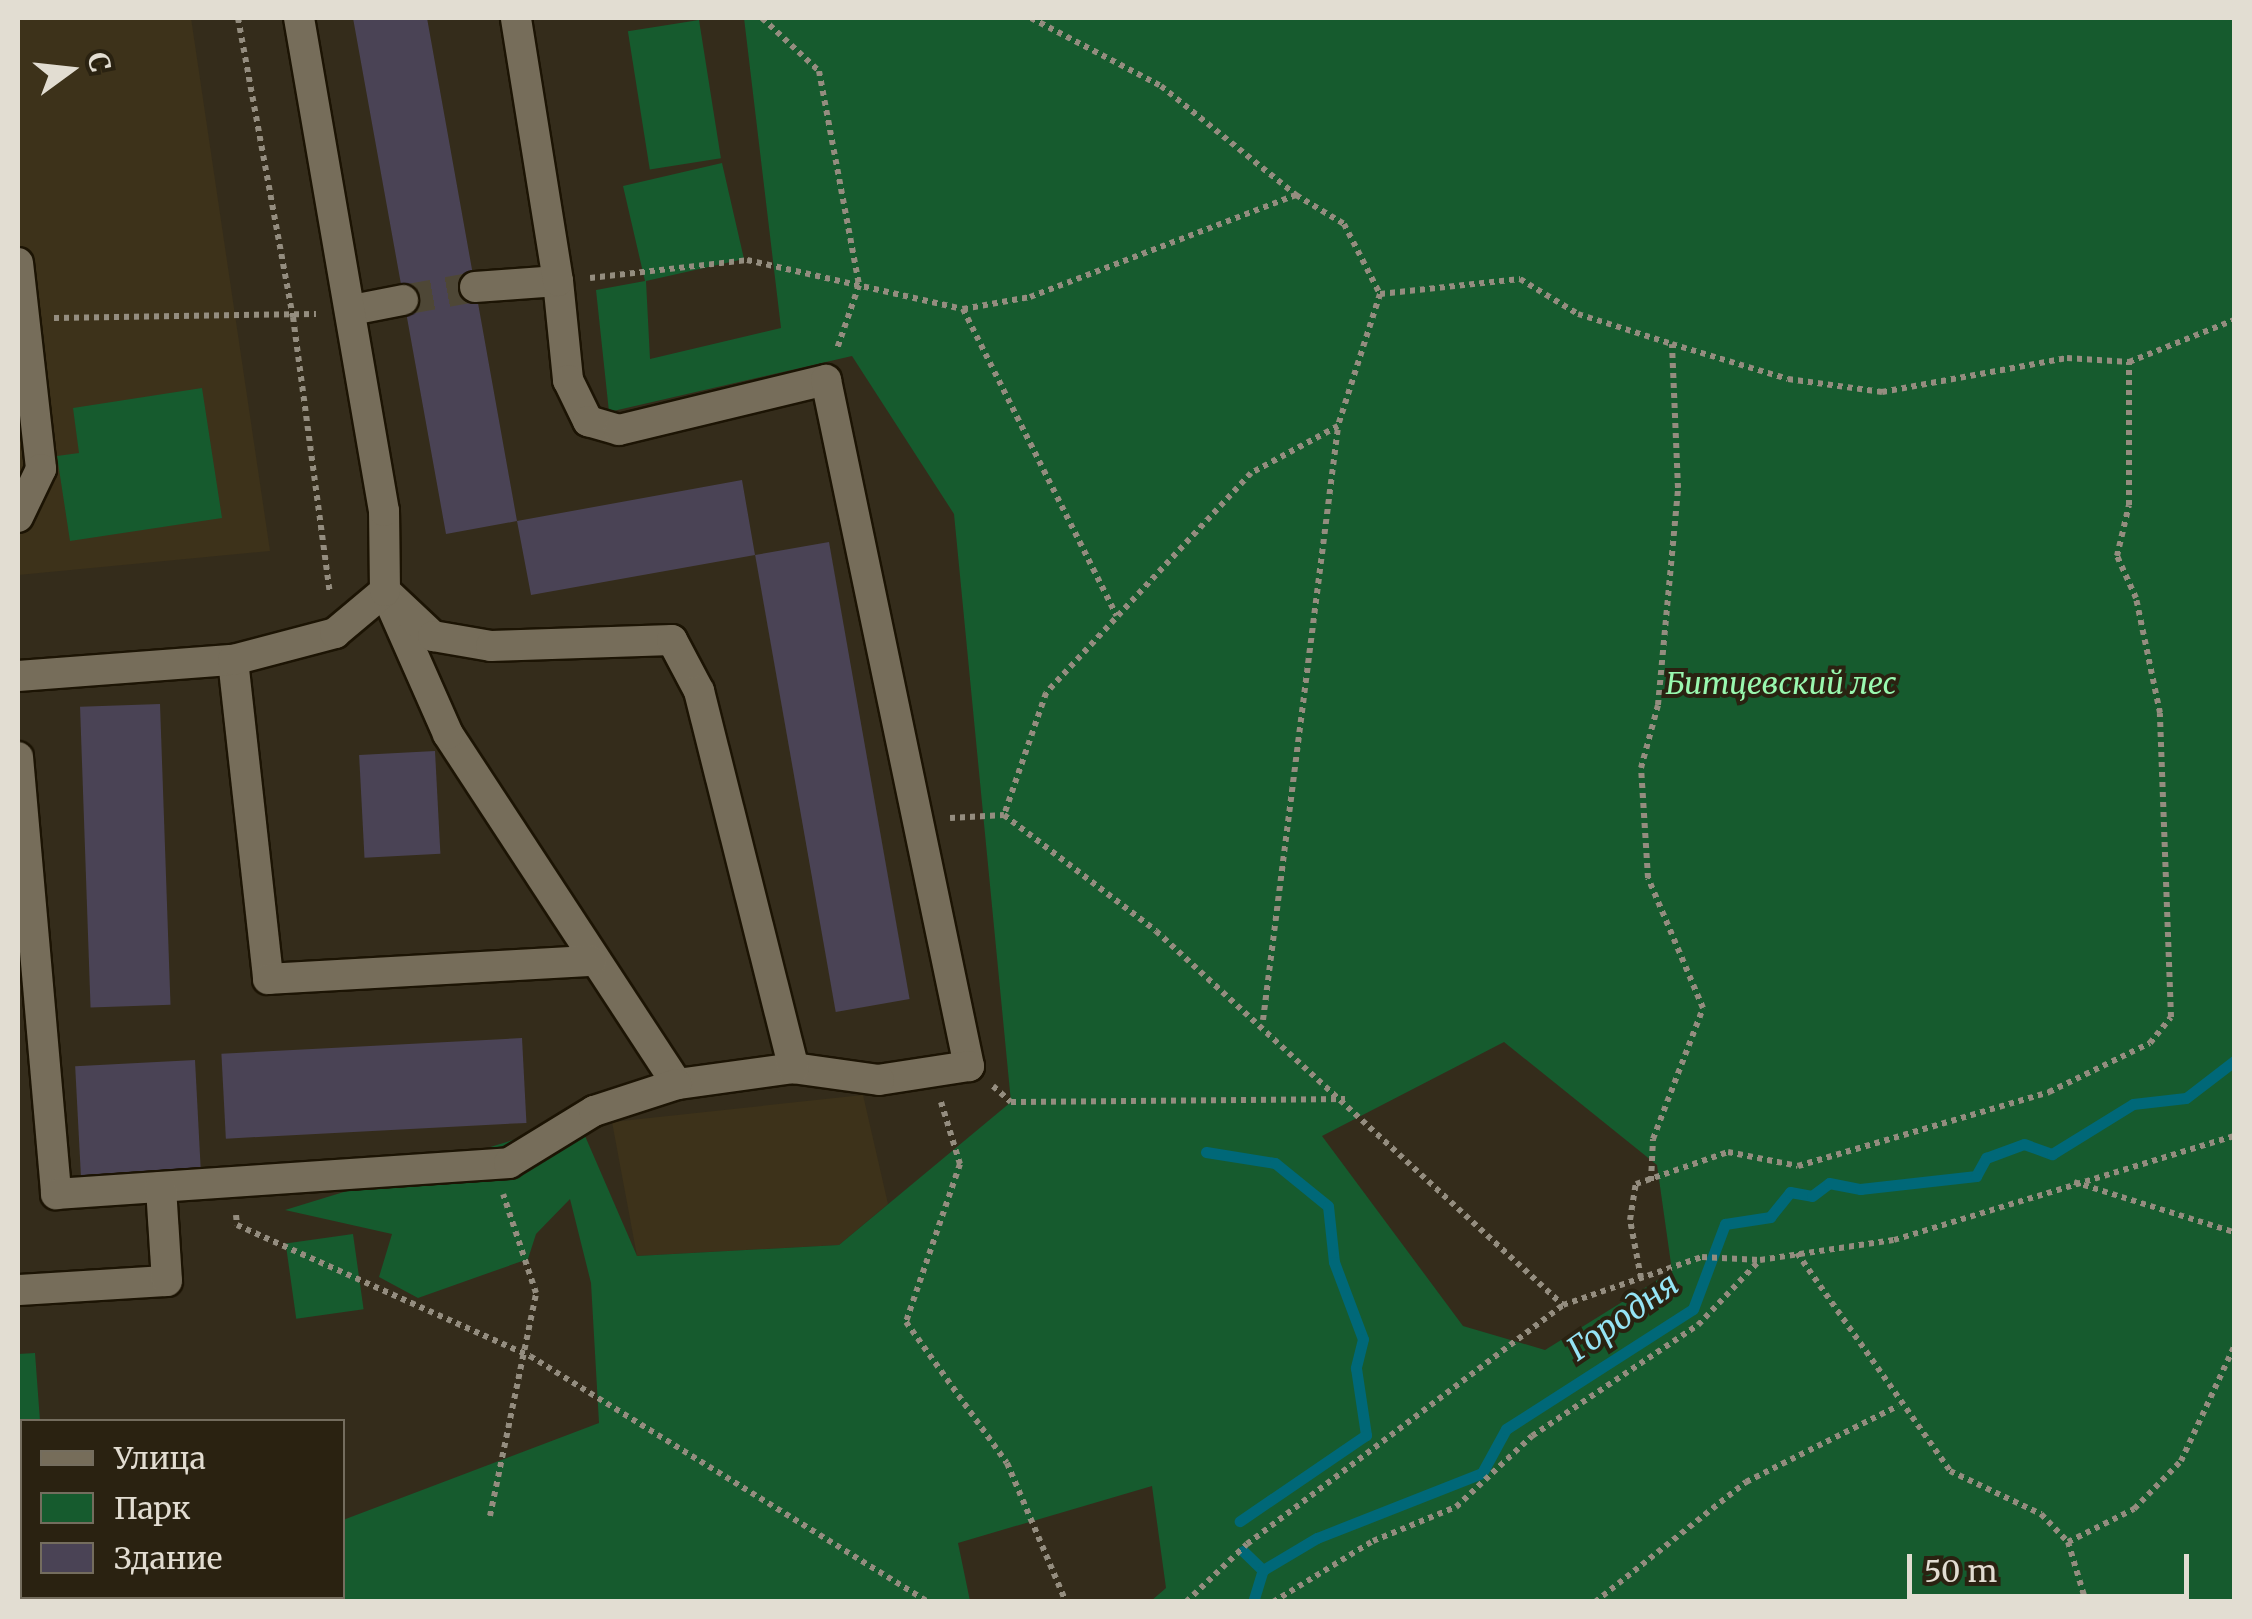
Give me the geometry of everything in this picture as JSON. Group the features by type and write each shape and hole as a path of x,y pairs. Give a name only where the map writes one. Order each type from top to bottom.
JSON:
{"lane":[{"path":"299,18 384,511 385,591 448,734 591,961 676,1084"},
{"path":"18,757 56,1194 494,1164 594,1110 676,1084 794,1068 879,1080 969,1066 826,380 619,430 588,420 568,380 558,282 516,18"},
{"path":"18,264 42,469 18,517"},
{"path":"475,287 558,282"},
{"path":"352,310 403,300"},
{"path":"18,676 234,660 335,633 385,591"},
{"path":"385,591 432,636 491,646 672,640 699,691 794,1068"},
{"path":"234,660 268,978 591,961"},
{"path":"18,1290 167,1281 161,1187"}],"path":[{"path":"238,18 293,317 335,633"},
{"path":"762,18 819,71 858,285 826,380"},
{"path":"1031,18 1161,86 1296,195 1344,224 1380,294 1338,426 1262,1021"},
{"path":"558,282 747,260 963,308 1030,296 1296,195"},
{"path":"1380,294 1520,279 1578,314 1672,344 1788,379 1882,392 2067,358 2129,362 2234,320"},
{"path":"963,308 1117,617"},
{"path":"24,318 293,317 352,310"},
{"path":"1651,1181 1653,1139 1703,1008 1648,878 1641,768 1658,706 1678,488 1672,344"},
{"path":"1642,1278 1630,1220 1636,1184 1728,1152 1798,1166 2049,1092 2150,1042 2171,1018 2160,714 2136,598 2117,556 2129,505 2129,362"},
{"path":"1004,815 1046,693 1251,473 1338,426"},
{"path":"918,820 1004,815 1262,1021 1563,1305"},
{"path":"969,1066 1011,1102 1345,1099"},
{"path":"931,1072 960,1164 906,1322 1007,1463 1066,1602"},
{"path":"1186,1602 1248,1544 1563,1305 1702,1257 1760,1260 1894,1240 2234,1136"},
{"path":"490,1516 530,1356 536,1293 494,1164"},
{"path":"229,1182 238,1225 530,1356 929,1602"},
{"path":"2074,1182 2234,1232"},
{"path":"1797,1252 1898,1406 1950,1471 2041,1514 2068,1542 2086,1602"},
{"path":"1273,1602 1373,1542 1456,1507 1532,1436 1698,1325 1760,1260"},
{"path":"2068,1542 2134,1509 2181,1461 2234,1347"},
{"path":"1595,1602 1746,1482 1898,1406"}],"shaded area":[{"path":"18,18 191,18 270,551 18,575"},
{"path":"863,1095 888,1204 839,1245 637,1256 612,1122"}],"green space":[{"name":"Битцевский лес","path":"744,18 2234,18 2234,1601 1151,1601 1166,1588 1152,1486 958,1543 970,1601 60,1602 345,1599 345,1519 599,1423 591,1283 570,1199 536,1234 528,1259 418,1298 379,1277 392,1234 285,1210 523,1137 582,1129 637,1256 839,1245 1011,1102 954,514 852,356 609,412 596,290 645,281 623,186 722,163 744,259 646,281 650,359 781,328","holes":["1504,1042 1657,1165 1672,1271 1545,1350 1463,1326 1322,1136"]},
{"path":"699,20 721,158 650,170 628,31"},
{"path":"202,388 222,518 70,541 57,456 79,453 73,408"},
{"path":"353,1234 364,1309 296,1319 286,1243"},
{"path":"35,1353 40,1419 20,1419 18,1528 18,1354"}],"building":[{"path":"353,18 427,18 517,521 446,534"},
{"path":"742,480 755,555 531,595 517,521"},
{"path":"829,542 910,999 836,1012 755,555"},
{"path":"160,704 171,1005 91,1008 80,707"},
{"path":"435,751 440,854 364,858 359,755"},
{"path":"522,1038 526,1123 226,1139 221,1054"},
{"path":"195,1060 201,1181 81,1187 75,1066"}],"waterway":[{"name":"Городня","path":"1253,1602 1263,1570 1317,1538 1482,1473 1506,1429 1693,1309 1725,1224 1770,1217 1790,1192 1812,1196 1829,1183 1860,1189 1976,1176 1986,1158 2024,1144 2052,1154 2133,1104 2186,1098 2234,1061"},
{"path":"1206,1152 1275,1163 1328,1206 1334,1262 1363,1339 1356,1368 1366,1435 1240,1521"},
{"path":"1243,1551 1263,1570"}],"tunnel":[{"path":"403,300 475,287"}]}
